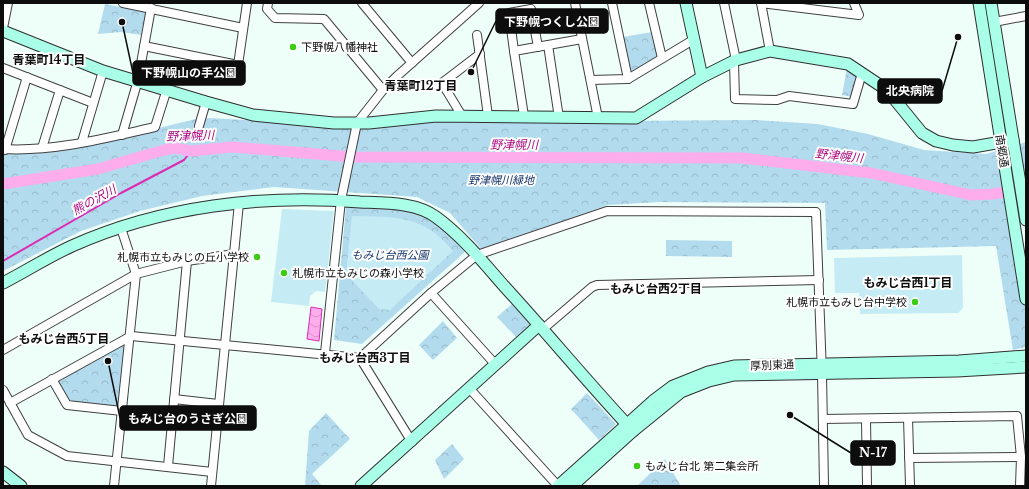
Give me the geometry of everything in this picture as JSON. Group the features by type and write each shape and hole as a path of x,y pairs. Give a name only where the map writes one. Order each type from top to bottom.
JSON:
{"street":[{"path":"8,3 3,30 102,71 138,80 206,102 253,115 334,123 357,128 436,116 636,118 702,77 735,61 770,51 838,61 848,64 887,90 922,133 936,141 953,145 973,147 1013,140"},
{"path":"123,3 243,28"},
{"path":"144,46 238,66 247,3"},
{"path":"268,3 267,9 275,18 324,19 383,90"},
{"path":"362,3 412,63"},
{"path":"325,353 341,200 357,128 383,90 479,3"},
{"path":"575,3 598,118"},
{"path":"612,3 628,79"},
{"path":"648,3 662,58"},
{"path":"686,3 702,77"},
{"path":"724,3 735,61 735,99 777,100 789,96 853,104 862,73"},
{"path":"770,51 761,3 814,6 859,15 854,3"},
{"name":"南郷通","path":"979,3 1026,299"},
{"name":"南郷通","path":"991,3 1025,216"},
{"path":"122,135 138,80 151,8"},
{"path":"524,116 508,12 531,9 538,47"},
{"path":"994,22 1026,16"},
{"path":"477,35 488,116"},
{"path":"514,51 582,39"},
{"path":"591,80 628,79 693,40"},
{"path":"548,46 559,118"},
{"path":"462,116 442,82 480,54"},
{"path":"3,68 93,103"},
{"path":"82,142 102,71"},
{"path":"26,77 4,150 42,148 82,142 155,127 167,89"},
{"path":"42,148 60,90"},
{"path":"199,126 206,102"},
{"path":"3,283 72,246 121,228 192,208 271,200 341,200 401,205 435,216 477,255 630,428"},
{"path":"211,486 239,203"},
{"path":"360,358 431,293 477,255 607,211 816,212 822,369 824,486"},
{"path":"114,486 131,336 136,274 121,228"},
{"path":"3,350 136,274 187,261 234,254"},
{"path":"168,466 187,261"},
{"path":"361,486 412,442 495,364 592,287 597,285 819,280"},
{"path":"431,293 495,364"},
{"path":"10,403 131,336 325,353 360,358"},
{"name":"厚別東通","path":"558,486 630,428 682,392 709,381 734,376 822,369 1026,356"},
{"path":"360,358 412,442"},
{"name":"厚別東通","path":"822,369 1026,367"},
{"path":"52,379 67,405 122,412"},
{"path":"468,388 558,486"},
{"path":"3,390 28,435 67,456 212,472"},
{"path":"174,400 218,404"},
{"path":"823,419 1018,416 1021,457 1020,486"},
{"path":"908,418 910,486"},
{"path":"866,419 867,486"},
{"name":"厚別東通","path":"572,486 630,428"},
{"path":"909,458 1021,457"},
{"path":"3,472 21,486"}],"green space":[{"path":"105,4 146,12 141,35 121,32 98,34"},
{"path":"652,32 657,56 630,74 623,37"},
{"path":"847,68 858,76 852,97 842,95"},
{"name":"野津幌川緑地","path":"209,118 302,123 755,120 818,124 868,134 924,150 986,154 1026,142 1026,217 1012,221 1026,306 1026,347 1013,350 996,246 827,250 825,203 660,202 608,205 482,250 450,213 417,197 274,187 202,196 140,211 81,231 3,271 3,152 146,131 196,119"},
{"name":"もみじ台西公園","path":"346,207 390,207 422,214 441,226 466,251 362,344 334,340"},
{"path":"282,209 334,211 325,292 316,291 310,296 309,306 271,302"},
{"path":"352,216 395,218 419,224 431,230 453,251 390,310 379,309 346,274"},
{"path":"666,240 732,241 732,257 666,256"},
{"path":"962,255 963,308 958,313 860,314 859,293 835,293 834,258"},
{"path":"513,303 531,324 516,337 497,317"},
{"path":"443,321 457,338 433,360 419,345"},
{"path":"127,341 119,409 69,402 56,380"},
{"path":"587,393 616,424 599,440 571,409"},
{"path":"326,413 350,439 312,474 322,486 305,486 309,431"},
{"path":"452,444 464,459 444,479 435,460"},
{"path":"665,459 681,486 637,486"}],"water":[{"path":"311,307 322,309 319,341 307,339"}],"waterway":[{"name":"野津幌川","path":"3,184 98,169 175,148 191,151 232,147 353,157 742,158 871,173 971,195 993,194 1018,190"},
{"name":"熊の沢川","path":"3,261 121,193 184,160 191,151"}],"place":[{"name":"下野幌山の手公園","path":"122,22"},
{"name":"北央病院","path":"958,37"},
{"name":"下野幌八幡神社","path":"293,47"},
{"name":"下野幌つくし公園","path":"471,72"},
{"name":"札幌市立もみじの丘小学校","path":"257,257"},
{"name":"札幌市立もみじの森小学校","path":"284,273"},
{"name":"札幌市立もみじ台中学校","path":"915,302"},
{"name":"もみじ台のうさぎ公園","path":"108,361"},
{"name":"N-17","path":"790,415"},
{"name":"もみじ台北 第二集会所","path":"637,466"}],"district":[{"name":"青葉町14丁目","path":"49,60"},
{"name":"青葉町12丁目","path":"421,86"},
{"name":"もみじ台西1丁目","path":"908,283"},
{"name":"もみじ台西2丁目","path":"656,289"},
{"name":"もみじ台西5丁目","path":"64,339"},
{"name":"もみじ台西3丁目","path":"365,358"}]}
